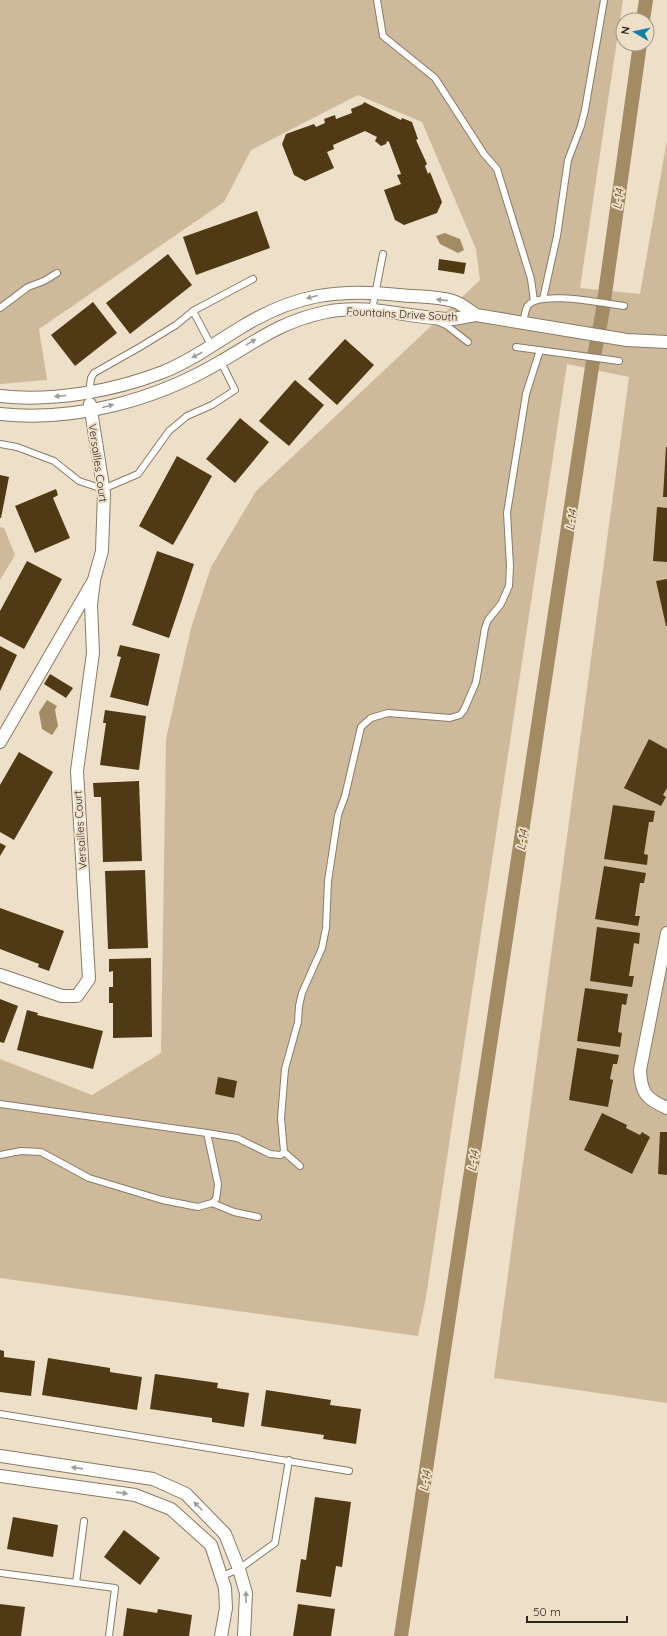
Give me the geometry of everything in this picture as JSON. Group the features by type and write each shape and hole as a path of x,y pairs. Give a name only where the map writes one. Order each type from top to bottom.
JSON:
{"street":[{"name":"Fountains Drive South","path":"0,396 55,396 89,393 164,372 212,347 240,328 282,306 325,294 376,292 454,301 476,315"},
{"name":"Fountains Drive South","path":"0,414 56,414 91,410 170,388 220,362 249,343 288,323 328,311 372,310 453,319 476,315 627,340 667,342"},
{"path":"212,347 220,362"},
{"name":"Versailles Court","path":"0,975 62,996 77,996 89,979 77,771 93,653 91,605 94,580 102,551 103,489 89,393"},
{"name":"Versailles Court","path":"0,742 94,580"},
{"path":"667,933 640,1070 641,1086 651,1101 667,1108"},
{"path":"0,1456 153,1478 186,1494 225,1534 239,1569 246,1592 244,1636"},
{"path":"0,1476 135,1495 171,1509 211,1545 225,1588 226,1608 221,1636"}],"lane":[{"path":"377,0 383,36 435,78 484,154 497,169 531,279 534,301"},
{"path":"543,298 557,236 568,160 581,126 585,110 604,0"},
{"path":"372,310 383,254"},
{"path":"0,308 28,287 44,281 57,273"},
{"path":"89,393 91,378 94,373 176,325 193,311 253,279"},
{"path":"523,323 527,307 534,301 543,298 566,299 624,306"},
{"path":"193,311 212,347"},
{"path":"425,316 446,325 468,342"},
{"path":"516,347 619,361"},
{"path":"300,1166 284,1152 281,1118 285,1068 298,1022 302,993 322,948 326,928 328,881 338,815 345,796 356,743 361,727 366,722 378,715 401,713 450,718 460,715 466,706 479,668 485,628 488,620 501,604 509,586 510,566 507,513 526,394 540,350"},
{"path":"0,444 17,447 54,461 78,481 103,489 138,474 169,432 187,416 212,405 235,390 220,362"},
{"path":"0,1104 237,1138 270,1154 281,1155 284,1152"},
{"path":"0,1155 21,1151 40,1152 89,1178 126,1190 189,1207 205,1206 212,1203 216,1199 218,1184 207,1133"},
{"path":"212,1203 234,1212 258,1217"},
{"path":"0,1414 349,1471"},
{"path":"222,1576 239,1569 275,1543 289,1460"},
{"path":"76,1583 84,1521"},
{"path":"0,1573 115,1588 109,1636"}],"shaded area":[{"path":"0,0 623,0 621,12 615,12 615,52 580,288 640,294 667,140 667,1403 494,1378 629,377 567,364 426,1297 418,1336 0,1278 0,1059 92,1095 161,1053 166,739 191,628 211,567 256,491 480,280 476,249 422,122 358,95 251,150 224,202 39,329 47,380 0,384"},
{"path":"445,233 460,239 464,250 458,253 440,244 436,236"},
{"path":"0,527 4,528 15,555 0,580"},
{"path":"47,700 57,706 55,710 58,726 52,735 42,729 39,712"}],"building":[{"path":"364,102 401,120 402,118 412,122 418,139 416,140 427,164 425,166 428,174 430,172 442,202 437,213 404,225 395,220 384,190 401,184 397,175 401,174 389,142 387,141 386,144 381,146 375,141 377,137 365,131 333,145 334,149 327,152 334,168 305,181 294,175 282,144 286,134 314,124 316,127 325,123 324,119 335,115 336,119 352,113 351,109 363,104"},
{"path":"257,211 270,248 196,275 183,237"},
{"path":"168,254 192,285 130,334 106,303"},
{"path":"439,259 466,263 464,274 438,270"},
{"path":"93,302 117,333 75,366 51,335"},
{"path":"345,339 374,365 337,405 308,379"},
{"path":"295,380 324,405 289,446 259,421"},
{"path":"240,418 269,442 235,483 206,459"},
{"path":"666,447 667,497 663,497"},
{"path":"177,456 212,476 173,545 139,526"},
{"path":"0,475 9,477 1,518 0,518"},
{"path":"56,489 58,495 53,498 70,538 35,553 15,506"},
{"path":"657,507 667,508 667,562 653,561"},
{"path":"157,551 194,564 169,638 132,625"},
{"path":"27,561 62,579 24,649 0,636 0,611"},
{"path":"667,579 667,626 666,626 656,581"},
{"path":"120,645 160,654 148,706 110,697 121,657 117,656"},
{"path":"0,646 17,655 0,691"},
{"path":"50,674 73,688 66,698 44,684"},
{"path":"105,710 146,716 139,770 100,765 106,723 103,723"},
{"path":"649,739 667,749 667,788 663,795 666,797 661,806 624,788"},
{"path":"19,752 53,772 14,840 0,832 0,785"},
{"path":"139,781 142,861 103,862 101,797 94,797 93,783"},
{"path":"613,805 655,811 653,822 649,822 644,854 648,855 647,865 604,859"},
{"path":"0,843 6,846 0,856"},
{"path":"604,866 646,873 644,883 640,883 635,916 640,916 638,926 595,919"},
{"path":"145,870 148,948 108,949 105,871"},
{"path":"0,908 64,931 49,971 38,967 39,964 0,949"},
{"path":"597,927 640,933 639,944 634,943 629,976 634,976 632,987 590,981"},
{"path":"151,958 152,1037 113,1038 113,1003 109,1003 109,987 113,987 113,971 109,972 109,959"},
{"path":"585,988 628,994 626,1005 622,1004 618,1032 622,1033 620,1047 577,1041"},
{"path":"0,999 18,1006 4,1043 0,1042"},
{"path":"27,1010 38,1013 37,1015 103,1031 93,1069 17,1050"},
{"path":"577,1048 619,1055 617,1064 613,1064 610,1079 613,1080 608,1107 569,1100"},
{"path":"218,1077 237,1081 234,1098 215,1094"},
{"path":"602,1113 627,1125 626,1128 640,1135 642,1132 650,1137 632,1174 584,1150"},
{"path":"660,1132 667,1132 667,1175 658,1174"},
{"path":"0,1350 4,1351 4,1357 35,1361 31,1396 0,1392"},
{"path":"48,1358 110,1368 110,1372 142,1377 137,1410 42,1395"},
{"path":"155,1374 218,1383 217,1388 249,1393 244,1427 212,1422 212,1418 150,1409"},
{"path":"266,1390 331,1400 330,1405 361,1409 356,1444 323,1439 324,1435 261,1426"},
{"path":"315,1497 351,1502 342,1567 336,1566 331,1597 296,1592 301,1559 306,1560"},
{"path":"13,1517 58,1525 53,1557 7,1549"},
{"path":"124,1530 160,1558 140,1585 104,1557"},
{"path":"0,1604 25,1607 21,1636 0,1636"},
{"path":"298,1604 335,1609 331,1636 293,1636"},
{"path":"127,1608 157,1613 158,1609 192,1615 189,1636 123,1636"}],"waterway":[{"name":"L-14","path":"644,12 646,0"},
{"name":"L-14","path":"401,1636 592,367 602,315 639,52"}]}
